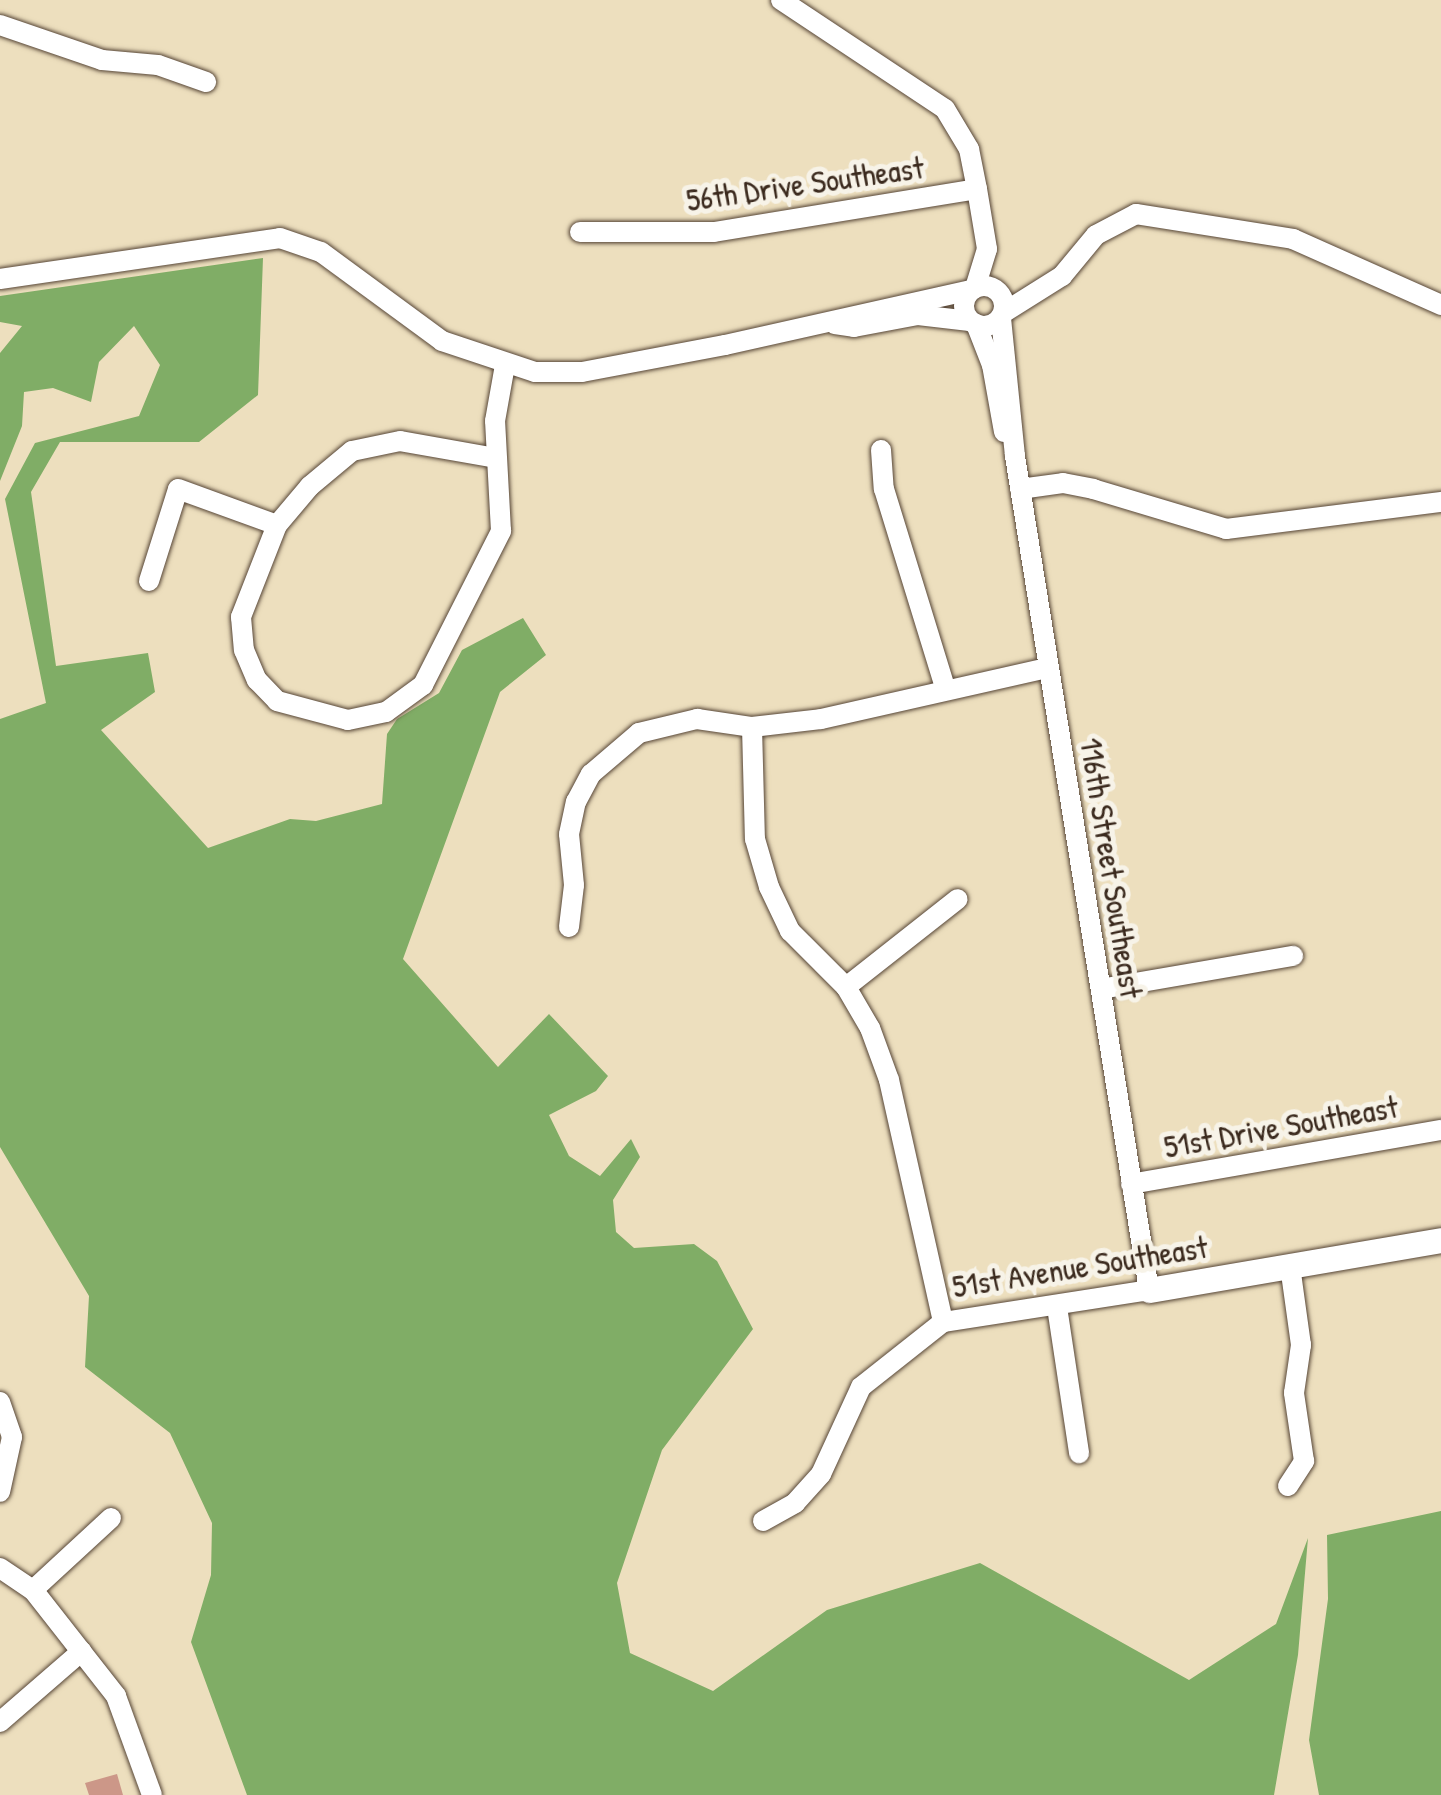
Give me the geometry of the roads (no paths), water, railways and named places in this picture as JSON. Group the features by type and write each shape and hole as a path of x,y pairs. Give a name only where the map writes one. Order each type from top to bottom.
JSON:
{"street":[{"path":"781,0 945,109 969,149 987,248 985,289"},
{"path":"0,24 102,60 158,65 206,82"},
{"name":"56th Drive Southeast","path":"580,232 714,232 977,189"},
{"path":"834,324 854,328 918,314 973,323 1002,315 1062,276 1096,235 1136,214 1293,239 1441,305"},
{"path":"0,278 280,238 321,252 442,341 504,365 582,372 834,324 852,314 985,289 1034,291"},
{"path":"973,323 964,302 985,289"},
{"name":"116th Street Southeast","path":"985,289 1002,315 1015,456 1149,1290"},
{"name":"116th Street Southeast","path":"973,323 986,339 1006,442 1015,456"},
{"path":"496,458 400,441 352,451 277,525 242,617 244,650 257,680 277,701 348,720 386,712 422,685 449,641 502,532 496,458 504,365"},
{"path":"880,450 884,489 945,687"},
{"path":"1020,489 1078,486 1226,529 1441,502"},
{"path":"149,582 178,489 277,525"},
{"path":"569,927 574,885 569,834 591,774 615,748 671,722 752,727 821,719 945,687 1048,668"},
{"path":"752,727 755,839 769,887 790,930 846,987 870,1028 889,1080 943,1322"},
{"path":"846,987 958,898"},
{"path":"1101,989 1293,956"},
{"name":"51st Drive Southeast","path":"1131,1184 1441,1130"},
{"name":"51st Avenue Southeast","path":"763,1522 795,1503 821,1474 862,1387 943,1322 1057,1307 1441,1240"},
{"path":"1288,1486 1304,1461 1294,1393 1300,1334 1290,1266"},
{"path":"1057,1307 1079,1453"},
{"path":"0,1402 12,1438 0,1492"},
{"path":"33,1590 111,1518"},
{"path":"0,1568 33,1590 116,1696 152,1795"},
{"path":"0,1722 82,1651"}]}
